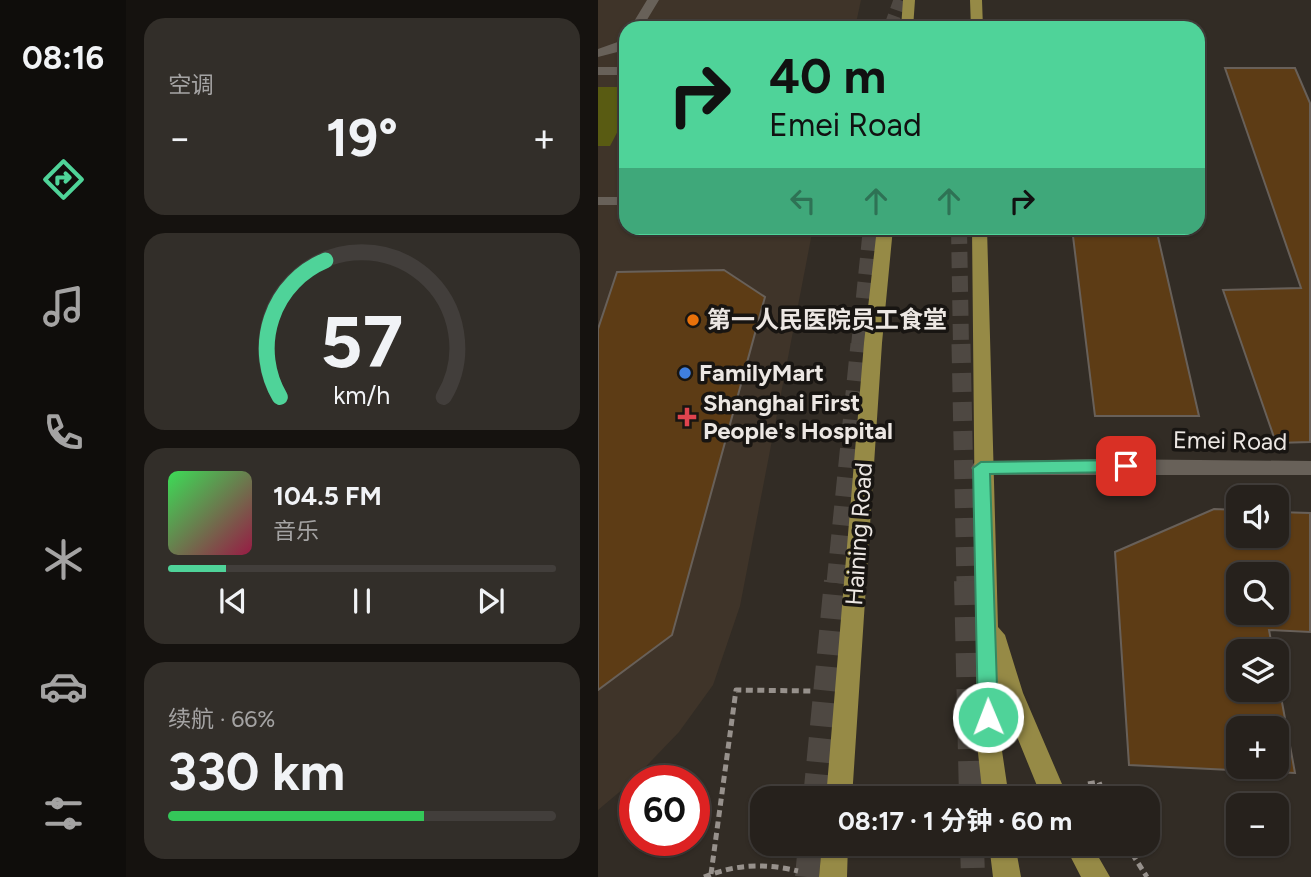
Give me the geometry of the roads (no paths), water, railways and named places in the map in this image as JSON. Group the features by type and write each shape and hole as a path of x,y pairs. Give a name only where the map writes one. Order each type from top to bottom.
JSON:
{"main road":[{"path":"908,21 909,0"},
{"path":"976,0 977,21"},
{"name":"Haining Road","path":"840,786 873,342 884,235"},
{"path":"979,235 981,468 989,744 994,786"},
{"path":"986,611 1011,693 1050,786"},
{"path":"822,876 830,856"},
{"path":"1004,856 1007,877"},
{"path":"1084,856 1096,877"}],"street":[{"path":"640,21 653,0"},
{"path":"598,53 619,47"},
{"path":"598,71 619,71"},
{"path":"598,201 619,201"},
{"name":"Emei Road","path":"981,468 1310,468"}],"tunnel":[{"path":"892,21 900,0"},
{"path":"859,346 870,235"},
{"path":"959,235 961,346"},
{"path":"836,583 860,344"},
{"path":"961,344 966,583"},
{"path":"816,786 836,581"},
{"path":"966,581 971,786"},
{"path":"807,877 809,856"},
{"path":"972,856 973,877"}],"place":[{"name":"第一人民医院员工食堂","path":"693,320"},
{"name":"FamilyMart","path":"685,373"},
{"name":"Shanghai First People's Hospital","path":"687,417"}]}
